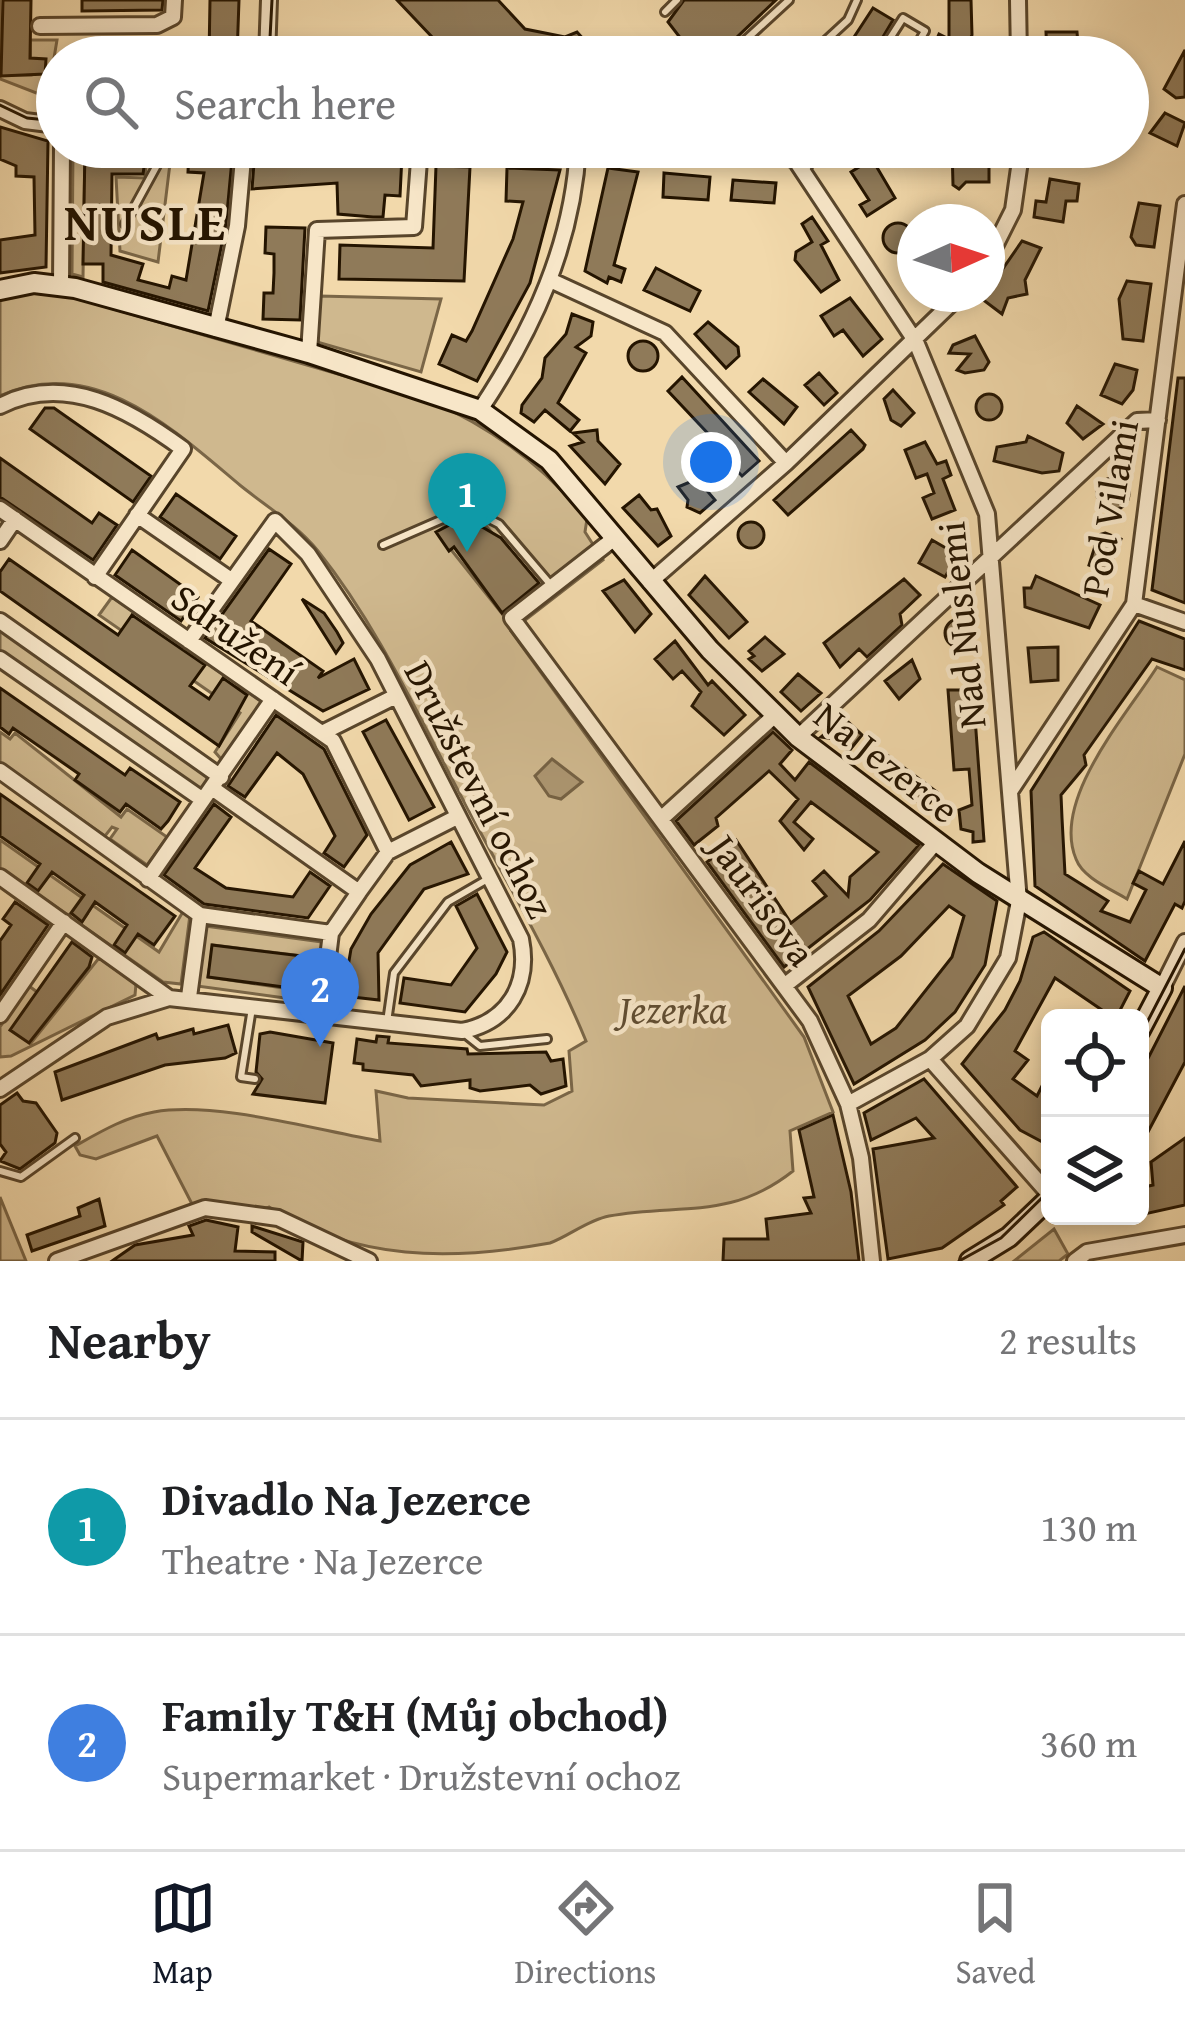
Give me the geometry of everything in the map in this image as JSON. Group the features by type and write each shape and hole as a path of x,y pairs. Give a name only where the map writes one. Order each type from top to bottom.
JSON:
{"street":[{"path":"40,26 157,25 173,17 175,0"},
{"path":"267,36 268,0"},
{"path":"1018,0 1019,36"},
{"path":"0,110 36,123"},
{"path":"61,285 62,168"},
{"path":"216,329 237,226 242,168"},
{"path":"309,353 317,230 414,227 418,168"},
{"path":"480,410 550,280 571,206 576,168"},
{"path":"800,168 804,172"},
{"path":"1005,226 1013,210 1019,168"},
{"name":"Nad Nuslemi","path":"804,172 916,342 987,514 1019,901 996,986 968,1026 929,1058 848,1104"},
{"name":"Pod Vilami","path":"1011,790 1135,604 1185,204"},
{"path":"550,280 665,333 786,463"},
{"name":"Na Jezerce","path":"0,290 28,283 61,285 309,353 480,410 549,460 650,582 798,737 1019,901 1162,988"},
{"path":"650,582 786,463 945,312"},
{"path":"0,406 50,392 99,400 183,448 94,577"},
{"path":"798,737 1136,421 1158,420"},
{"name":"Sdružení","path":"0,509 333,741 388,852"},
{"path":"137,515 231,580 189,641"},
{"path":"0,541 15,519"},
{"name":"Družstevní ochoz","path":"231,580 274,520 308,554 396,696 521,939 524,974 506,1009 485,1025 462,1031"},
{"path":"552,587 616,537"},
{"name":"Jaurisova","path":"552,587 512,618 810,1021 848,1104 861,1158 872,1261"},
{"path":"1135,604 1185,622"},
{"path":"0,621 212,788 359,892"},
{"path":"0,658 212,788"},
{"path":"322,733 396,696"},
{"path":"148,879 273,699"},
{"path":"662,818 774,716"},
{"path":"0,771 200,915 332,933"},
{"path":"321,1014 332,933 359,892 388,852 457,817"},
{"path":"784,986 869,920 936,842"},
{"path":"0,878 169,998"},
{"path":"189,998 200,915"},
{"path":"0,1015 64,922"},
{"path":"1149,1013 1185,942"},
{"path":"0,1089 107,1017 169,998 462,1031"},
{"path":"929,1058 1041,1186"},
{"path":"0,1067 14,1077"},
{"path":"970,1261 1009,1237 1041,1205"},
{"path":"57,1261 206,1208 278,1218 370,1261"},
{"path":"1076,1261 1087,1252 1185,1235"}],"lane":[{"path":"664,12 677,0"},
{"path":"750,36 789,0"},
{"path":"831,36 848,20 857,0"},
{"path":"891,36 903,18 925,31 922,36"},
{"path":"125,224 156,168"},
{"path":"804,172 807,168"},
{"path":"383,545 469,508 499,524 552,587"},
{"path":"387,1022 394,973 448,902 489,878"},
{"path":"252,1005 241,1077 255,1079"},
{"path":"462,1031 480,1046 548,1039"},
{"path":"0,1172 21,1177 75,1138"}],"green space":[{"path":"0,0 1,75 31,75 30,40 36,40 36,93 0,79"},
{"path":"73,168 85,168 83,277 72,274"},
{"path":"146,168 169,168 158,262 120,251 116,177 145,178"},
{"name":"Jezerka","path":"15,292 55,292 431,401 516,450 570,500 587,519 585,532 603,560 511,631 804,1037 833,1112 790,1131 793,1171 770,1187 726,1204 609,1216 550,1243 441,1254 370,1247 336,1238 269,1207 250,1210 192,1204 157,1136 96,1159 80,1155 75,1146 123,1121 154,1112 236,1113 380,1141 376,1091 408,1098 544,1105 572,1091 569,1051 586,1041 395,670 318,551 188,442 131,404 68,384 35,385 0,396 0,298","holes":["462,514 467,520 476,514 498,540 504,536 545,585 534,593 511,561 497,562 524,600 503,615 437,532"]},
{"path":"319,296 441,299 421,372 317,342"},
{"path":"112,597 134,612 128,622 143,633 150,623 196,656 190,665 199,672 206,663 225,676 219,685 232,695 239,686 262,702 222,760 215,752 240,713 99,615"},
{"path":"0,628 206,774 208,784 197,789 0,651"},
{"path":"1157,667 1185,680 1185,754 1127,899 1080,866 1071,836 1074,811 1096,759"},
{"path":"0,732 10,739 15,733 121,817 127,809 167,837 147,865 110,839 117,829 112,827 105,836 0,762"},
{"path":"0,840 159,952 184,910 190,915 181,984 163,982 80,924 87,914 77,907 69,916 0,868"},
{"path":"205,926 322,942 314,1002 197,986","holes":["213,945 310,957 314,968 311,992 208,977"]},
{"path":"99,958 136,984 135,995 11,1056 0,1057 0,1027 29,986 37,992 31,1043"},
{"path":"0,1197 26,1261 0,1261"},
{"path":"1054,1229 1068,1254 1059,1261 1014,1261"}],"shaded area":[{"path":"552,759 582,782 561,799 549,796 535,776"}],"building":[{"path":"3,0 31,0 30,58 36,58 36,74 1,76"},
{"path":"82,0 163,0 162,10 82,11"},
{"path":"210,0 239,0 238,36 209,36"},
{"path":"397,0 498,0 525,29 560,36 431,36"},
{"path":"684,0 776,0 738,36 679,36 668,22"},
{"path":"949,0 971,0 972,36 949,36"},
{"path":"873,8 893,20 883,36 855,36"},
{"path":"1046,32 1077,32 1077,36 1046,36"},
{"path":"1185,50 1185,97 1176,98 1164,89"},
{"path":"1165,113 1185,123 1177,146 1150,133"},
{"path":"0,127 36,138 36,168 48,168 46,267 0,273 0,240 35,235 34,177 16,176 16,166 0,159"},
{"path":"85,168 144,168 143,174 112,174 111,255 143,264 138,280 169,288 172,276 186,280 204,173 188,172 188,168 231,168 226,224 208,311 103,282 103,264 83,264"},
{"path":"254,168 401,168 400,196 385,195 383,217 338,214 337,183 252,189"},
{"path":"436,168 470,168 464,281 339,279 340,245 433,248"},
{"path":"507,168 560,170 530,283 477,381 439,364 452,335 466,341 472,331 513,239 523,202 506,201"},
{"path":"608,168 638,172 614,265 625,269 621,282 609,277 607,283 585,271"},
{"path":"877,168 895,198 867,216 860,205 869,200 851,172"},
{"path":"953,168 989,168 989,182 966,182 959,189 953,185"},
{"path":"664,173 710,177 708,200 663,197"},
{"path":"1050,179 1079,184 1077,201 1066,201 1063,222 1034,217 1036,201 1046,202"},
{"path":"733,180 776,183 774,203 731,200"},
{"path":"1139,203 1160,206 1154,247 1136,245 1131,237"},
{"path":"812,217 828,241 821,245 839,280 821,292 795,260 796,252 812,242 802,224"},
{"path":"897,223 897,253 884,244 884,232"},
{"path":"266,227 305,228 300,320 263,319 264,293 273,293 274,273 274,254 265,253"},
{"path":"1022,241 1041,248 1025,280 1027,294 1008,298 1005,306 1005,266"},
{"path":"656,268 700,291 690,311 644,290"},
{"path":"1127,281 1151,284 1143,341 1123,339 1119,299"},
{"path":"850,298 882,339 863,356 843,330 834,336 821,316"},
{"path":"572,314 593,322 591,336 576,347 586,353 558,403 579,420 570,431 545,410 534,422 521,413 542,378 545,358 566,334"},
{"path":"708,322 738,347 739,356 726,368 695,334"},
{"path":"975,336 989,362 984,370 957,370 970,354 949,353 953,345"},
{"path":"643,341 658,356 643,371 628,356"},
{"path":"1115,364 1137,370 1133,390 1122,404 1101,395"},
{"path":"819,373 837,393 824,405 805,385"},
{"path":"682,377 759,461 742,476 727,460 735,452 721,436 716,442 668,391"},
{"path":"1178,378 1185,378 1185,603 1152,590"},
{"path":"763,379 797,407 784,424 749,392"},
{"path":"893,390 914,413 901,426 891,420 884,399"},
{"path":"989,394 1002,407 989,420 976,407"},
{"path":"1077,406 1103,424 1083,439 1067,423"},
{"path":"45,408 54,408 151,476 133,502 30,429"},
{"path":"597,430 598,441 620,464 605,484 570,446 583,442 573,433"},
{"path":"851,430 865,445 863,449 788,515 774,500"},
{"path":"1028,436 1063,453 1059,471 1042,473 994,461 997,447 1026,442"},
{"path":"925,442 937,464 946,461 951,475 943,479 955,510 932,519 923,498 934,493 927,474 916,478 905,450"},
{"path":"0,458 92,523 99,513 117,525 93,560 0,497"},
{"path":"1113,478 1124,483 1129,494 1124,505 1113,510 1102,505 1097,494 1102,483"},
{"path":"697,479 715,500 700,513 687,507 688,500 678,487"},
{"path":"176,494 236,536 220,559 160,517"},
{"path":"639,495 651,510 657,509 671,536 658,546 623,508"},
{"path":"465,517 501,538 539,583 502,613 454,547 449,551 436,532"},
{"path":"751,522 764,535 751,548 738,535"},
{"path":"1105,533 1121,539 1107,572 1089,565 1096,543 1091,537"},
{"path":"932,540 958,555 945,577 919,563"},
{"path":"269,549 291,564 251,621 323,671 318,678 354,659 369,689 323,711 205,638"},
{"path":"132,550 198,597 181,621 115,575"},
{"path":"9,559 118,635 132,615 205,665 190,686 209,699 223,678 247,695 219,746 0,591 0,572"},
{"path":"705,576 747,622 729,638 689,595"},
{"path":"1036,576 1100,605 1089,628 1025,607 1024,588 1031,588"},
{"path":"904,579 920,595 900,614 902,625 867,657 859,649 840,667 824,643"},
{"path":"624,580 651,614 635,632 603,591"},
{"path":"302,599 324,613 337,632 343,643 336,653"},
{"path":"959,619 969,623 973,633 969,643 959,647 949,643 945,633 949,623"},
{"path":"1139,621 1185,639 1185,670 1152,659 1084,755 1086,765 1061,795 1065,874 1108,901 1101,911 1130,922 1146,890 1133,883 1139,871 1163,884 1185,841 1185,901 1182,908 1175,904 1145,961 1035,886 1031,791"},
{"path":"765,637 784,654 762,671 749,659 754,656 749,651"},
{"path":"675,641 708,685 712,681 745,715 724,735 692,706 701,692 682,671 673,679 655,659"},
{"path":"1058,647 1058,680 1031,682 1028,648"},
{"path":"912,660 920,679 899,699 885,681"},
{"path":"798,674 821,693 801,711 781,692"},
{"path":"0,688 125,775 130,768 180,802 168,821 161,829 126,804 120,812 75,780 79,774 13,728 9,734 0,727"},
{"path":"948,690 973,690 984,841 973,842 973,832 961,829 959,810 972,805 969,769 954,770"},
{"path":"276,715 324,749 367,835 344,867 324,853 335,836 303,774 277,753 245,797 228,786"},
{"path":"844,718 862,735 849,751 835,739 821,737"},
{"path":"386,720 434,807 409,820 363,732"},
{"path":"773,732 792,750 780,764 795,780 809,762 919,845 870,900 784,967 707,862 736,840 791,923 826,896 813,881 824,871 848,896 850,877 878,852 811,802 794,822 813,839 804,850 780,821 798,799 769,771 716,818 718,826 694,845 676,821"},
{"path":"887,755 937,792 926,808 875,771"},
{"path":"0,794 175,916 154,945 138,934 125,953 114,945 127,925 95,902 82,922 71,913 84,895 52,872 38,891 27,883 40,864 0,836"},
{"path":"214,804 231,817 195,868 226,888 293,897 310,872 330,886 308,918 204,904 164,875"},
{"path":"451,842 468,874 424,889 378,953 379,1000 343,996 351,949 371,914 410,865"},
{"path":"943,864 997,901 985,965 955,1012 925,1040 854,1084 808,987 879,931","holes":["949,906 964,916 952,957 896,1028 871,1044 848,996 901,956"]},
{"path":"477,894 507,952 496,974 465,1012 400,1003 404,978 451,985 477,948 456,906"},
{"path":"15,902 48,925 0,995 0,941 11,925 3,919"},
{"path":"1044,932 1130,991 1121,1009 1101,1009 1055,978 1015,1051 1028,1060 1013,1079 1037,1096 1041,1088 1041,1141 1020,1130 962,1064 1005,1010 1020,981 1033,937"},
{"path":"72,942 92,957 89,967 29,1043 10,1030"},
{"path":"212,945 310,957 306,990 208,977"},
{"path":"1185,986 1185,1062 1149,1130 1149,1056"},
{"path":"228,1025 236,1053 225,1058 165,1065 62,1100 55,1072 156,1034 158,1039"},
{"path":"260,1034 333,1043 325,1103 253,1094 262,1079 256,1072"},
{"path":"377,1036 389,1037 388,1043 467,1049 468,1054 546,1052 551,1061 563,1059 566,1086 541,1094 530,1085 480,1091 470,1088 470,1080 421,1086 413,1075 363,1070 363,1064 354,1063 357,1039 376,1042"},
{"path":"924,1079 1017,1187 1001,1201 1004,1205 942,1248 888,1259 873,1149 934,1138 916,1118 871,1140 864,1113"},
{"path":"17,1093 23,1101 36,1103 57,1133 55,1143 20,1169 0,1161 6,1152 0,1144 0,1105"},
{"path":"833,1115 851,1192 859,1261 723,1261 724,1239 768,1239 766,1219 811,1213 804,1198 814,1197 799,1130"},
{"path":"1185,1138 1185,1205 1149,1213 1151,1162"},
{"path":"99,1199 105,1226 32,1251 27,1235 80,1216 78,1208"},
{"path":"206,1220 238,1227 235,1251 275,1252 275,1261 112,1261 135,1245 193,1235 189,1226"},
{"path":"252,1226 303,1242 302,1261 252,1232"}],"tram line":[{"path":"270,36 272,0"},
{"path":"0,105 36,119"},
{"path":"1149,1019 1185,949"},
{"path":"959,1261 1001,1238 1041,1199"}],"place":[{"name":"Divadlo Na Jezerce","path":"467,552"},
{"name":"Family T&H (Můj obchod)","path":"320,1047"}],"district":[{"name":"NUSLE","path":"146,222"}]}
